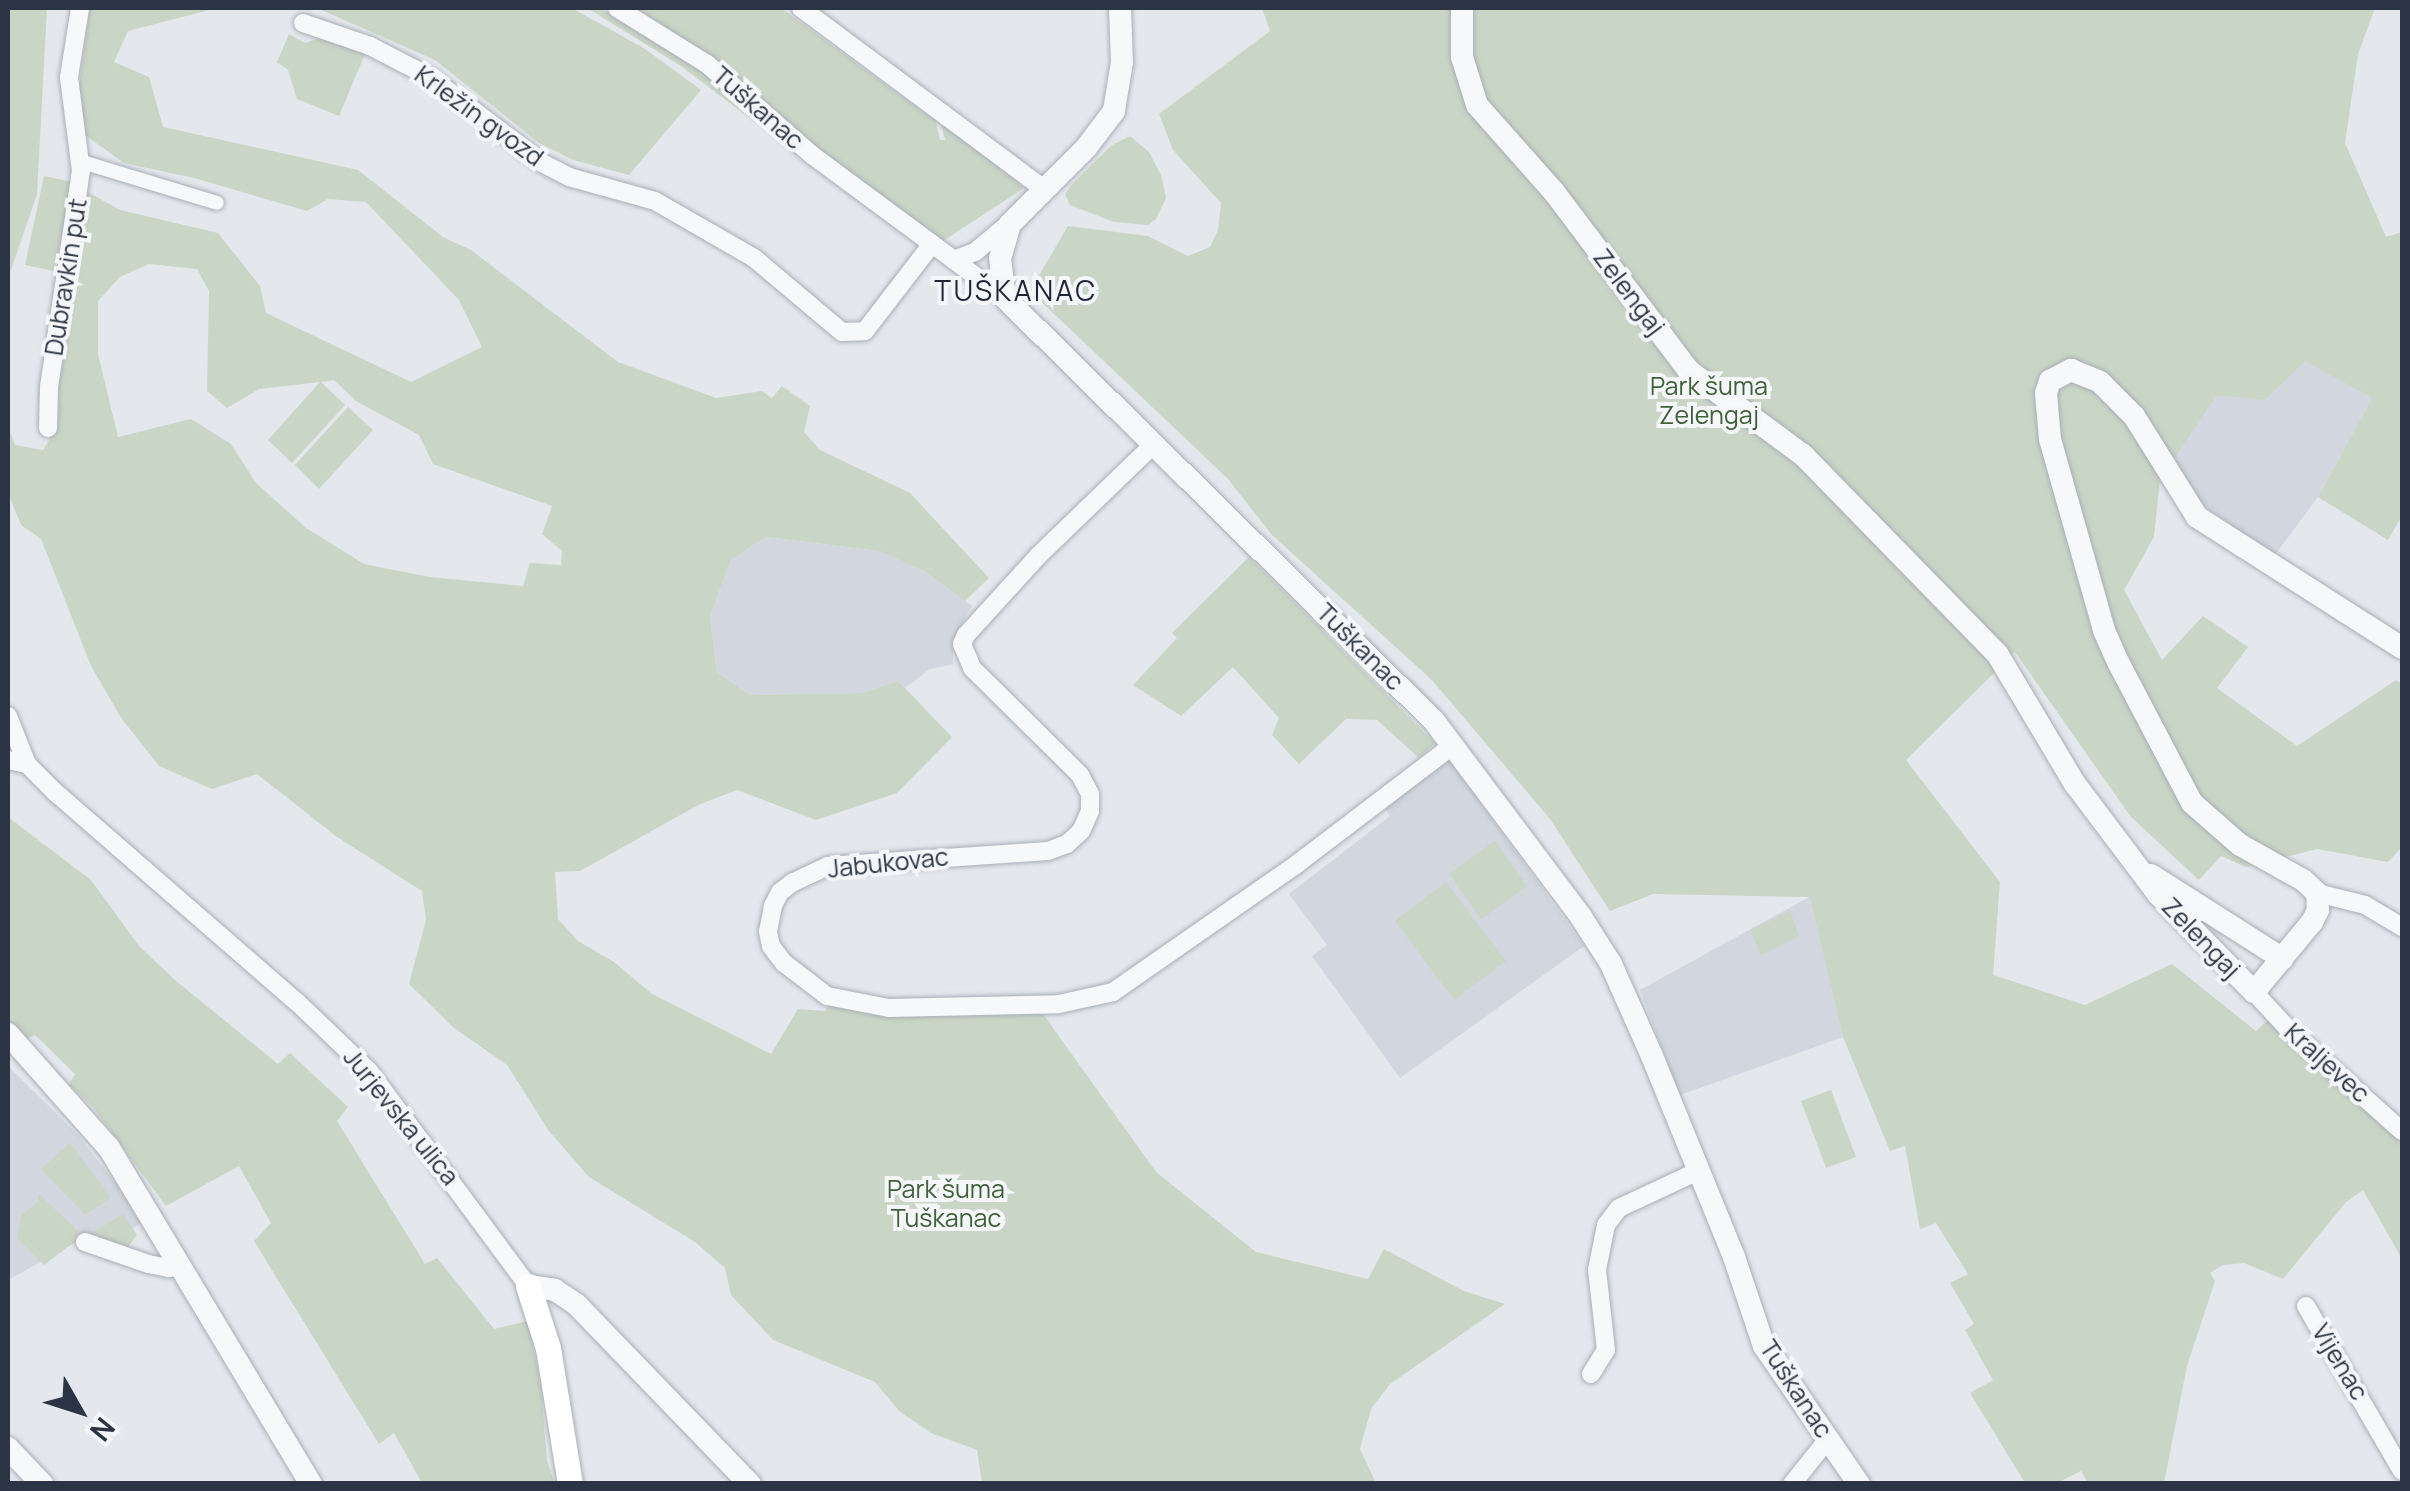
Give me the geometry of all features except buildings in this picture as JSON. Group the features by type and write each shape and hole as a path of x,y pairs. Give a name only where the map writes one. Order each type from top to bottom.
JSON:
{"main road":[{"path":"528,1286 548,1348 570,1484"}],"street":[{"name":"Dubravkin put","path":"48,428 48,387 78,207 78,161 69,77 80,8"},
{"name":"Tuškanac","path":"617,8 707,64 812,155 1005,298 1453,745 1610,964 1734,1257 1764,1346 1859,1484"},
{"path":"802,8 1044,190"},
{"path":"954,260 975,252 1016,217 1086,148 1114,111 1122,72 1120,8"},
{"name":"Zelengaj","path":"1462,8 1462,57 1477,105 1554,192 1689,371 1804,455 1998,655 2075,784 2158,894 2254,992 2312,922 2318,910 2316,893"},
{"name":"Krležin gvozd","path":"303,23 370,46 430,76 542,163 569,178 655,201 754,258 842,332 865,331 932,244"},
{"path":"78,161 217,203"},
{"path":"1005,298 1001,249 1016,217"},
{"path":"2402,648 2197,517 2134,416 2100,382 2071,370 2050,381 2046,393 2050,439 2104,630 2192,803 2240,845 2303,880 2316,893 2339,895 2402,927"},
{"name":"Jabukovac","path":"1154,444 1038,556 966,634 962,644 972,668 1080,775 1090,794 1090,811 1081,831 1068,844 1048,851 850,862 810,874 780,892 769,918 771,946 784,962 827,996 889,1008 1059,1004 1113,992 1296,864 1453,745"},
{"path":"8,716 28,764"},
{"path":"8,760 28,764"},
{"name":"Jurjevska ulica","path":"28,764 356,1056 402,1111 528,1286"},
{"path":"2138,867 2283,959"},
{"name":"Kraljevec","path":"2254,992 2290,1031 2402,1131"},
{"path":"8,1034 85,1117 137,1193 310,1484"},
{"path":"1591,1374 1606,1350 1597,1270 1606,1226 1620,1208 1698,1171"},
{"path":"86,1242 148,1264 169,1268 178,1264"},
{"path":"528,1286 555,1290 577,1305 750,1484"},
{"name":"Vijenac","path":"2306,1306 2402,1471"},
{"path":"1792,1484 1828,1439"},
{"path":"8,1448 42,1484"}],"shaded area":[{"path":"2305,360 2372,398 2318,497 2274,556 2199,502 2173,461 2217,394 2266,400"},
{"path":"766,537 879,551 926,572 972,606 953,639 953,664 930,669 905,688 898,681 862,693 750,695 717,672 710,616 731,560"},
{"path":"1450,761 1584,946 1400,1078 1312,956 1327,945 1289,894 1390,816 1385,808"},
{"path":"1811,896 1843,1037 1680,1095 1640,990"},
{"path":"8,1066 77,1134 145,1221 89,1254 82,1239 8,1280"}],"green space":[{"path":"8,8 47,8 37,194 8,279"},
{"name":"Park šuma Tuškanac","path":"90,8 217,8 128,31 114,62 149,77 163,127 358,170 443,237 471,250 618,362 716,398 762,391 772,398 782,386 810,406 804,432 820,450 910,493 989,578 965,601 926,572 879,551 766,537 731,560 710,616 717,672 750,695 862,693 898,681 952,737 897,793 816,820 737,790 700,804 580,871 555,872 558,919 578,941 614,962 652,994 771,1054 798,1009 825,1011 830,1004 1029,1009 1043,1014 1156,1172 1256,1252 1368,1279 1384,1249 1464,1291 1505,1304 1390,1384 1371,1409 1360,1449 1376,1483 982,1483 977,1450 931,1433 899,1411 875,1382 773,1340 731,1295 725,1268 695,1242 589,1177 549,1131 507,1065 454,1028 409,984 426,920 422,891 337,837 257,774 212,789 159,766 122,719 91,666 41,539 21,525 8,493 8,426 15,445 43,450 58,426 59,388 88,192 120,210 218,233 260,286 266,313 411,382 482,347 459,300 366,202 328,199 307,211 194,178 124,163 85,135 77,101","holes":["149,264 197,269 209,291 207,391 227,408 259,389 320,382 268,440 292,463 345,405 321,382 334,380 356,401 419,435 433,464 552,506 542,534 562,551 561,565 530,563 523,586 430,577 364,564 306,528 256,483 231,444 191,419 118,437 98,354 98,301 120,277"]},
{"path":"317,8 572,8 645,49 701,90 629,175 573,160 539,143 435,60"},
{"path":"587,8 600,8 691,62 912,241 681,66"},
{"path":"632,8 781,8 931,118 934,114 940,140 945,140 940,119 1024,188 943,241 828,158 709,54"},
{"name":"Park šuma Zelengaj","path":"1262,8 2375,8 2358,54 2345,143 2386,237 2402,232 2402,516 2388,540 2318,497 2372,398 2305,361 2266,400 2217,395 2160,480 2154,537 2124,590 2162,660 2203,616 2248,647 2217,688 2297,746 2396,680 2402,684 2402,847 2388,862 2317,849 2246,867 2221,856 2199,880 2131,817 2015,652 1906,760 2000,882 1993,975 2085,1005 2172,964 2256,1031 2269,1019 2402,1138 2402,1259 2363,1190 2346,1202 2283,1279 2244,1263 2223,1265 2210,1273 2215,1281 2187,1366 2164,1483 2088,1483 2081,1471 2057,1483 2025,1483 1970,1393 1993,1380 1965,1330 1974,1324 1950,1283 1968,1274 1936,1223 1920,1229 1905,1146 1890,1151 1843,1037 1810,897 1653,894 1610,911 1550,819 1432,680 1272,535 1228,479 1030,291 1068,226 1148,236 1188,256 1210,247 1218,230 1221,203 1173,150 1159,114 1270,31"},
{"path":"289,34 305,43 324,37 365,54 339,116 297,99 288,70 277,62"},
{"path":"1130,136 1149,152 1161,175 1166,198 1156,219 1148,225 1114,222 1070,205 1065,194 1073,183 1112,145"},
{"path":"44,176 73,182 54,271 25,265"},
{"path":"348,407 373,430 319,489 295,465"},
{"path":"1249,557 1435,743 1419,758 1377,720 1346,719 1299,764 1272,735 1279,718 1233,667 1181,716 1133,685 1177,638 1172,633"},
{"path":"8,817 91,880 139,946 175,980 278,1064 290,1053 348,1107 337,1121 425,1264 437,1258 494,1329 528,1321 541,1386 547,1461 555,1483 422,1483 394,1433 379,1444 254,1241 271,1223 239,1166 166,1206 92,1106 69,1085 75,1074 35,1035 26,1039 8,1023"},
{"path":"1495,841 1527,886 1481,919 1449,874"},
{"path":"1446,882 1506,961 1454,1000 1395,921"},
{"path":"1790,911 1799,936 1761,955 1750,930"},
{"path":"1831,1090 1856,1157 1826,1168 1801,1101"},
{"path":"70,1143 111,1198 85,1215 41,1169"},
{"path":"38,1193 78,1231 74,1242 44,1265 17,1238 21,1216 38,1201"},
{"path":"123,1214 137,1235 127,1248 87,1236"}],"district":[{"name":"TUŠKANAC","path":"1016,290"}]}
